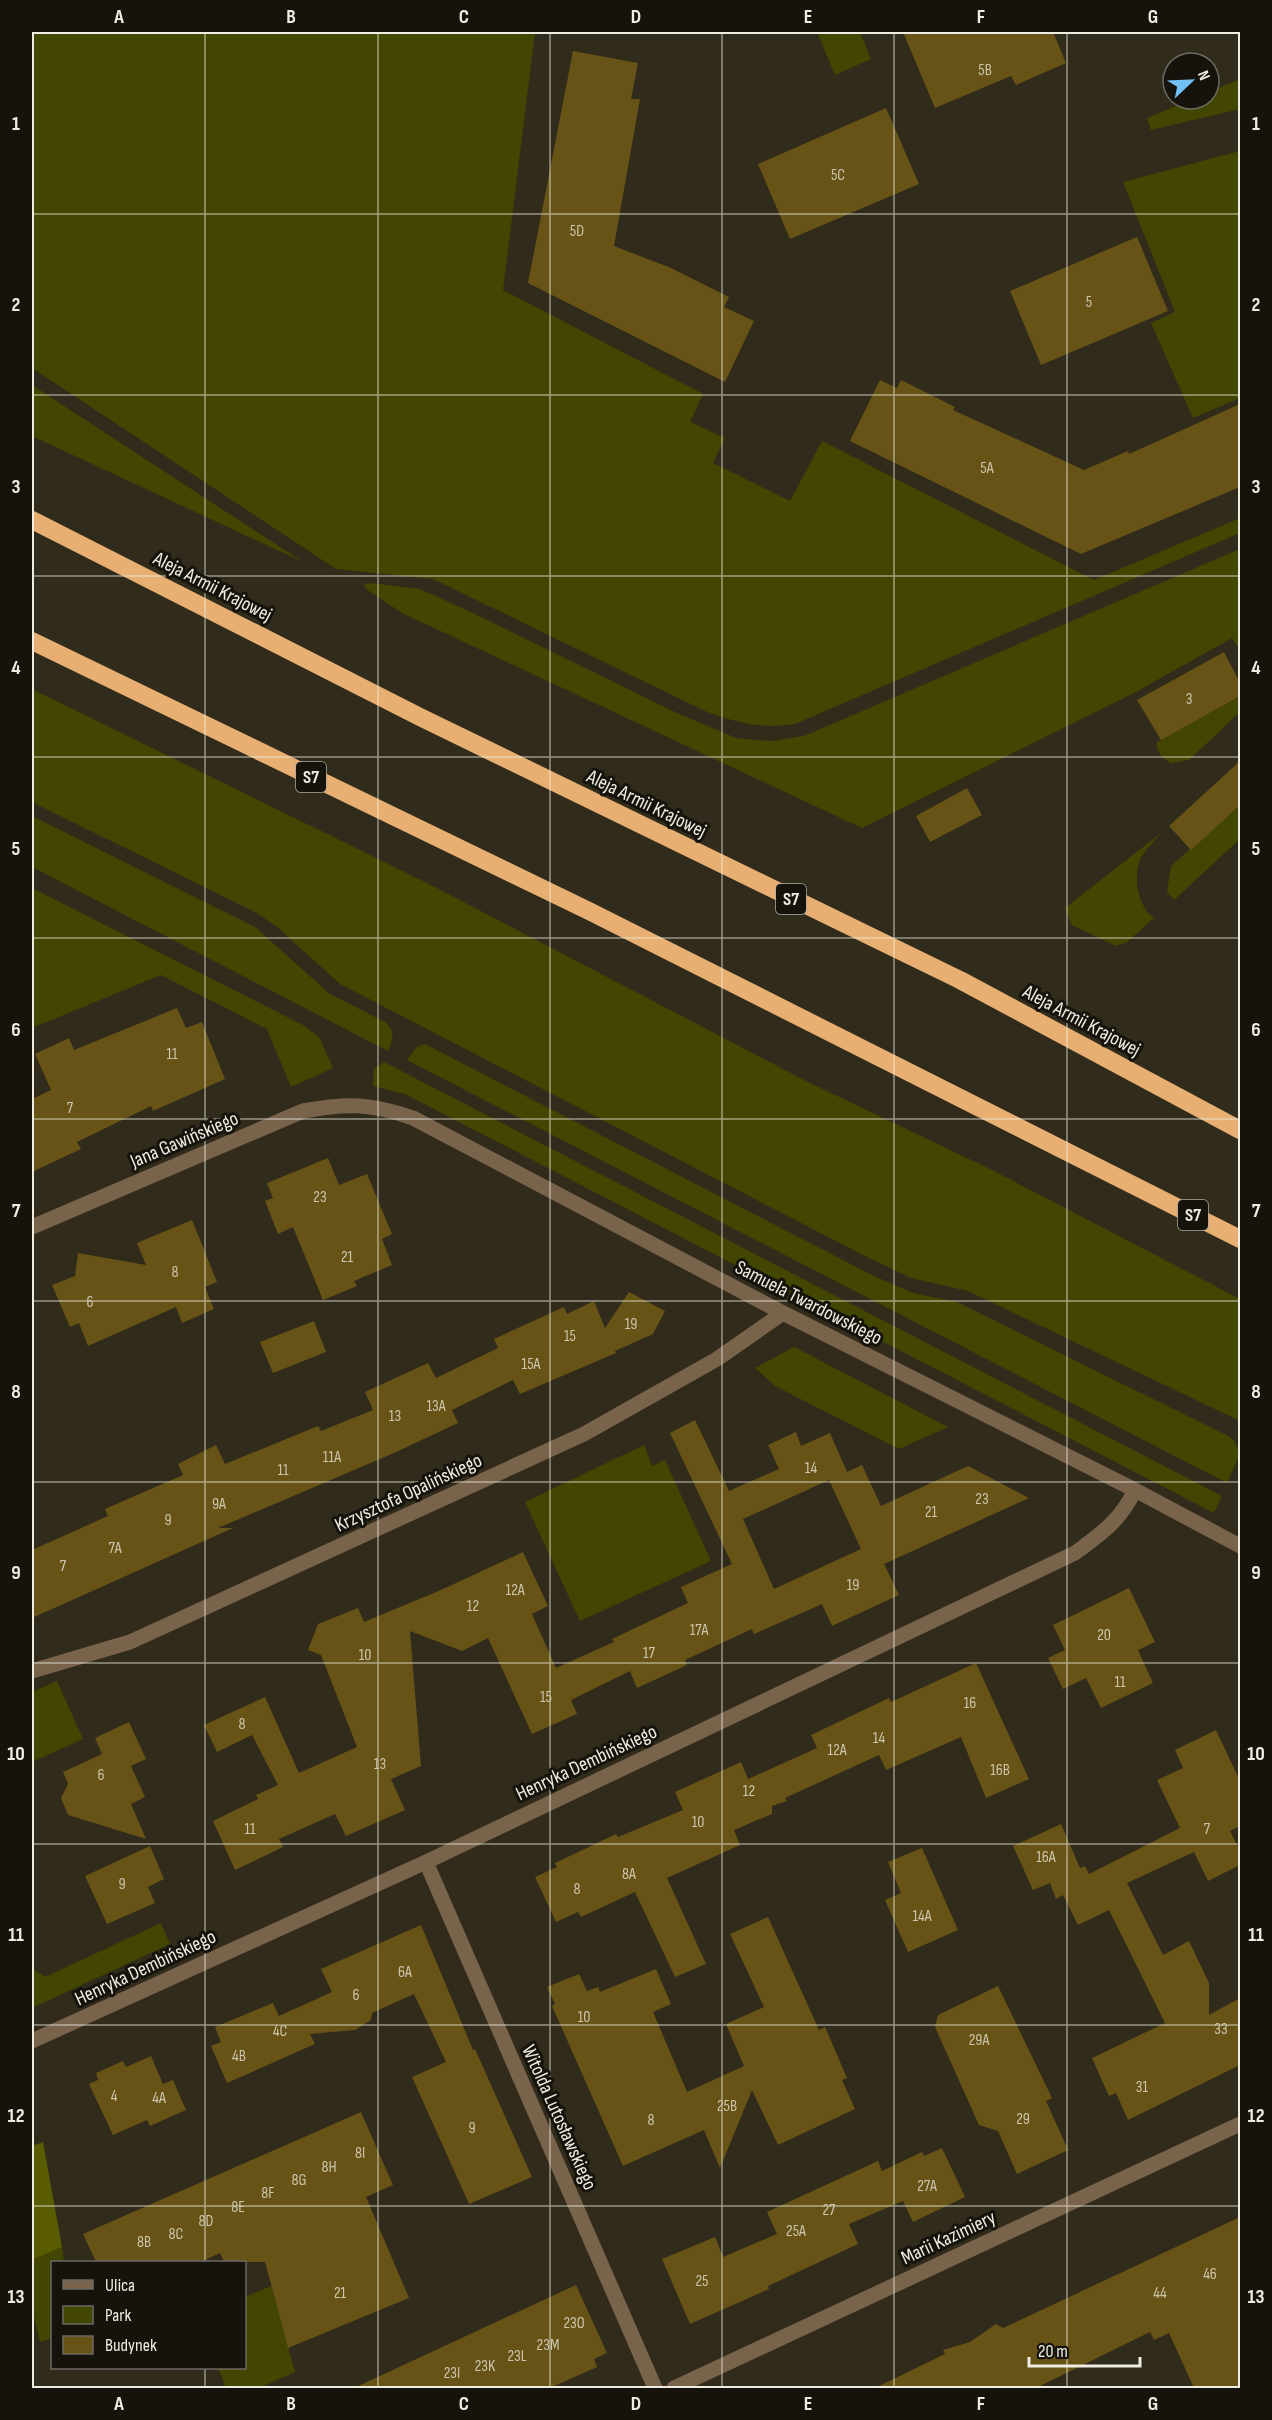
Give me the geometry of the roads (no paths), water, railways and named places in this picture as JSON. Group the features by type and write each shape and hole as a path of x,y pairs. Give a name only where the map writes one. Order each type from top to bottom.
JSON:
{"highway":[{"name":"Aleja Armii Krajowej","path":"32,520 420,717 960,980 1240,1130"},
{"name":"S7","path":"32,641 602,918 1240,1239"}],"street":[{"name":"Jana Gawińskiego","path":"32,1227 303,1111 331,1106 356,1105"},
{"name":"Samuela Twardowskiego","path":"356,1105 383,1108 413,1118 783,1313 1135,1490 1240,1546"},
{"name":"Krzysztofa Opalińskiego","path":"32,1671 130,1642 584,1434 717,1359 783,1313"},
{"name":"Henryka Dembińskiego","path":"32,2041 426,1862 1075,1553 1111,1527 1126,1510 1135,1490"},
{"name":"Witolda Lutosławskiego","path":"426,1862 655,2388"},
{"name":"Marii Kazimiery","path":"674,2388 1240,2124"}]}
